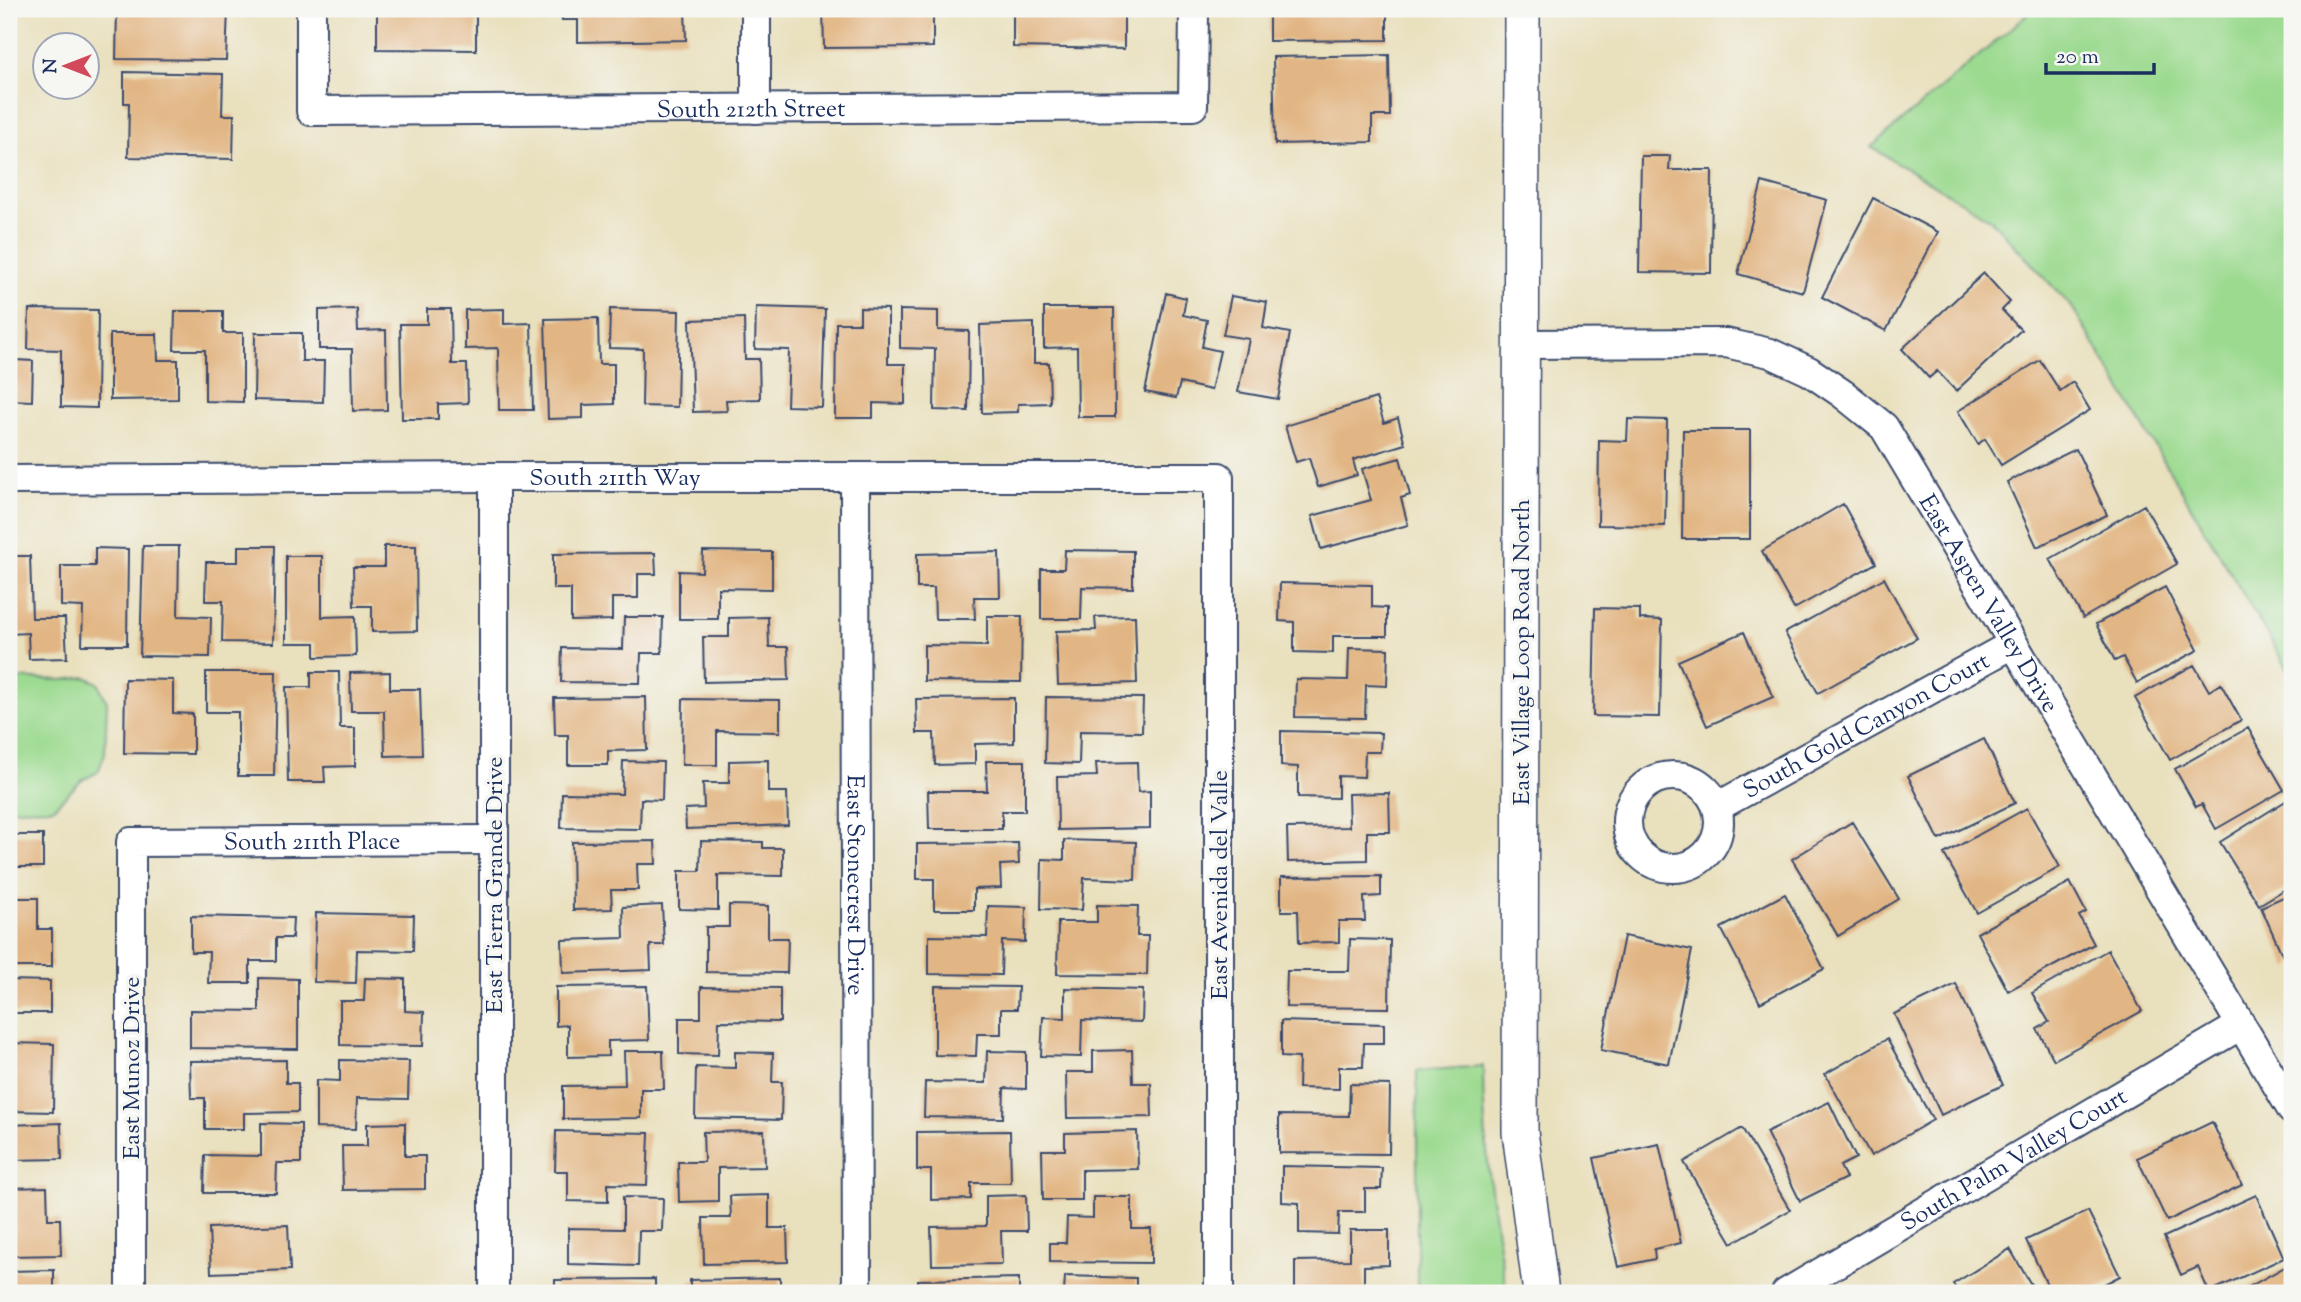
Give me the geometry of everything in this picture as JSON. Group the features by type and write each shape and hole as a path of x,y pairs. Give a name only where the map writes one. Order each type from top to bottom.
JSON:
{"street":[{"name":"South 212th Street","path":"311,9 311,111 1193,106 1194,9"},
{"path":"756,9 756,109"},
{"name":"East Village Loop Road North","path":"1522,9 1520,1132 1541,1293"},
{"name":"East Aspen Valley Drive","path":"1521,344 1726,344 1770,353 1809,371 1884,427 2292,1110"},
{"name":"East Tierra Grande Drive","path":"494,477 494,1293"},
{"name":"East Stonecrest Drive","path":"855,477 857,1293"},
{"name":"South 211th Way","path":"9,480 1219,477"},
{"name":"East Avenida del Valle","path":"1219,477 1219,1293"},
{"name":"South Gold Canyon Court","path":"1717,807 2013,644"},
{"name":"South 211th Place","path":"131,842 494,840"},
{"name":"East Munoz Drive","path":"131,842 131,1293"},
{"name":"South Palm Valley Court","path":"1786,1293 2241,1025"}],"green space":[{"path":"2034,9 2292,9 2292,676 2072,307 1990,219 1871,147"},
{"path":"86,677 98,683 107,702 105,753 98,772 82,780 53,808 9,809 9,678 63,680"},
{"path":"1483,1066 1490,1180 1507,1293 1417,1293 1417,1071"}],"building":[{"path":"117,9 228,9 226,60 116,59"},
{"path":"377,9 476,9 476,50 377,49"},
{"path":"561,9 685,9 686,40 578,42 578,20 562,20"},
{"path":"823,9 929,9 929,17 933,17 933,47 824,48"},
{"path":"1013,9 1124,9 1124,49 1013,47"},
{"path":"1269,9 1387,9 1387,40 1269,41"},
{"path":"1389,55 1390,116 1372,116 1372,142 1275,144 1273,57"},
{"path":"124,72 223,74 222,115 234,115 233,159 128,157 129,103 124,103"},
{"path":"1641,156 1670,156 1669,170 1712,170 1711,273 1639,272"},
{"path":"1762,182 1827,200 1803,292 1738,274"},
{"path":"1873,198 1938,232 1886,331 1822,297"},
{"path":"1984,273 2010,302 2002,310 2021,330 1956,391 1937,371 1929,378 1902,349"},
{"path":"1166,293 1186,298 1183,315 1207,320 1202,347 1220,351 1211,390 1180,383 1176,398 1145,392"},
{"path":"1231,296 1267,302 1263,328 1290,333 1278,399 1238,392 1249,339 1223,335"},
{"path":"756,307 825,309 822,407 787,406 789,350 755,349"},
{"path":"860,308 888,309 888,364 905,364 905,404 873,403 873,418 835,418 836,323 860,323"},
{"path":"1044,308 1114,308 1115,417 1078,417 1077,347 1044,348"},
{"path":"29,309 98,310 97,408 61,407 61,350 28,349"},
{"path":"357,309 358,331 386,330 387,410 353,411 352,349 319,349 319,310"},
{"path":"427,309 451,309 452,364 467,364 468,403 438,404 438,419 402,419 400,324 427,324"},
{"path":"504,309 504,324 531,323 533,410 499,410 498,348 465,349 465,310"},
{"path":"610,309 679,311 677,407 642,406 643,349 609,348"},
{"path":"900,310 938,311 938,330 969,331 968,411 934,410 935,349 900,348"},
{"path":"175,311 223,311 223,333 243,333 243,402 205,401 205,350 174,350"},
{"path":"598,318 599,364 614,364 614,404 583,405 583,418 548,419 545,319"},
{"path":"744,318 745,359 759,359 760,399 726,400 727,411 693,412 690,320"},
{"path":"9,319 17,319 16,360 33,361 32,401 9,400"},
{"path":"1034,323 1034,363 1049,363 1050,403 1018,404 1018,412 982,413 980,325"},
{"path":"255,333 302,333 302,361 324,361 323,402 254,400"},
{"path":"110,334 157,334 158,360 178,360 178,399 110,400"},
{"path":"2040,360 2060,391 2073,382 2090,410 2001,465 1985,439 1978,444 1958,411"},
{"path":"1376,398 1384,423 1398,418 1405,444 1353,460 1357,475 1318,487 1309,458 1296,462 1285,426"},
{"path":"1628,419 1667,420 1665,526 1598,525 1599,440 1627,441"},
{"path":"1683,430 1750,430 1750,539 1682,539"},
{"path":"2076,449 2107,515 2037,547 2007,482"},
{"path":"1400,458 1410,495 1401,498 1408,525 1321,549 1312,516 1371,500 1362,469"},
{"path":"1843,504 1876,563 1794,609 1762,551"},
{"path":"2144,505 2177,564 2083,618 2050,559"},
{"path":"143,546 179,546 178,616 211,617 210,657 140,656"},
{"path":"238,546 275,546 273,643 222,642 223,601 205,601 206,562 238,562"},
{"path":"384,546 416,546 417,631 372,632 372,606 354,606 353,567 384,567"},
{"path":"95,548 128,549 127,645 82,645 83,607 61,606 61,566 95,566"},
{"path":"1065,550 1133,551 1133,588 1082,587 1081,619 1041,619 1041,569 1064,569"},
{"path":"703,551 772,552 772,589 718,588 718,619 679,619 679,571 702,572"},
{"path":"999,552 1000,597 974,597 975,619 935,619 934,588 917,588 917,554"},
{"path":"655,553 656,574 638,574 638,598 612,598 612,620 571,621 571,589 553,589 553,554"},
{"path":"9,556 30,556 32,618 65,618 67,658 29,659 28,633 9,634"},
{"path":"286,556 322,556 322,617 355,616 356,656 315,657 315,643 286,643"},
{"path":"1884,578 1917,638 1818,693 1785,633"},
{"path":"1280,583 1372,585 1372,607 1387,608 1387,636 1333,636 1333,653 1294,652 1294,622 1279,621"},
{"path":"2165,587 2198,650 2137,683 2123,657 2115,661 2096,624"},
{"path":"1595,608 1640,609 1640,619 1662,620 1660,717 1593,716"},
{"path":"987,616 1022,616 1021,682 924,681 924,645 987,646"},
{"path":"1135,616 1137,683 1058,685 1056,631 1096,630 1095,617"},
{"path":"624,617 663,617 662,653 641,653 640,683 561,682 562,648 623,649"},
{"path":"768,617 769,647 788,647 789,680 704,682 703,637 729,637 729,618"},
{"path":"1744,632 1773,697 1707,726 1678,661"},
{"path":"1349,648 1388,649 1387,686 1366,685 1365,718 1295,717 1296,679 1348,680"},
{"path":"2194,665 2209,691 2221,684 2241,720 2170,760 2135,698"},
{"path":"206,672 276,672 274,776 238,776 238,712 206,712"},
{"path":"311,672 339,672 340,728 355,728 355,766 324,767 325,782 288,782 286,687 311,687"},
{"path":"390,672 390,689 420,689 422,755 385,756 384,711 351,711 350,673"},
{"path":"125,679 173,680 173,713 193,714 193,754 124,753"},
{"path":"646,697 647,750 608,751 608,765 568,765 568,735 555,735 554,698"},
{"path":"1046,697 1143,698 1142,732 1080,731 1079,764 1045,763"},
{"path":"1014,698 1014,743 975,744 975,764 935,765 934,733 917,733 916,699"},
{"path":"683,699 780,700 780,732 717,731 717,765 682,765"},
{"path":"2248,728 2284,790 2216,829 2202,804 2196,807 2175,769"},
{"path":"1281,731 1381,733 1380,752 1365,752 1364,777 1338,776 1338,798 1298,797 1298,767 1281,766"},
{"path":"1984,739 2015,803 1939,840 1908,776"},
{"path":"768,760 768,792 787,792 788,825 686,829 685,809 704,808 703,783 729,783 729,761"},
{"path":"623,761 663,762 662,800 641,799 640,829 561,828 562,793 622,794"},
{"path":"986,761 1025,761 1025,811 1002,811 1002,829 929,829 928,791 987,791"},
{"path":"1137,762 1138,792 1150,791 1150,828 1058,830 1057,777 1097,776 1096,763"},
{"path":"1389,793 1390,832 1367,832 1367,860 1288,862 1287,828 1349,827 1348,794"},
{"path":"2292,797 2292,885 2259,905 2220,842"},
{"path":"2027,808 2060,867 1977,913 1944,854"},
{"path":"1852,822 1899,899 1838,936 1792,859"},
{"path":"9,835 43,835 43,867 9,867"},
{"path":"1064,840 1136,842 1135,880 1084,878 1082,910 1041,909 1042,859 1064,860"},
{"path":"655,841 656,864 637,864 638,890 611,890 612,909 573,910 572,842"},
{"path":"701,841 763,842 763,848 783,848 783,876 718,875 718,910 679,909 679,871 700,871"},
{"path":"1018,843 1019,864 1000,865 1001,888 974,889 974,910 934,910 934,879 917,879 917,844"},
{"path":"1381,876 1381,896 1364,897 1365,921 1339,921 1339,942 1299,943 1298,911 1281,911 1281,877"},
{"path":"2070,882 2086,912 2079,916 2094,944 2008,991 1977,933"},
{"path":"2292,893 2292,967 2288,968 2261,907"},
{"path":"1785,894 1824,969 1760,1003 1721,928"},
{"path":"9,898 38,898 38,929 52,929 52,967 9,967"},
{"path":"662,905 664,945 650,945 651,970 563,973 562,940 624,938 623,907"},
{"path":"729,905 768,906 768,938 788,938 787,973 706,972 706,927 729,927"},
{"path":"1097,905 1138,906 1137,936 1148,936 1147,975 1057,974 1058,922 1097,922"},
{"path":"988,906 1026,907 1025,942 1002,941 1001,975 929,974 929,936 987,937"},
{"path":"316,913 414,915 413,951 357,950 356,983 314,982"},
{"path":"191,916 293,918 292,938 276,938 276,961 250,961 250,983 208,983 209,952 191,952"},
{"path":"1624,936 1692,950 1669,1064 1601,1050"},
{"path":"1350,939 1390,940 1389,1008 1286,1007 1287,971 1349,971"},
{"path":"2108,950 2142,1011 2054,1060 2037,1029 2049,1022 2032,993"},
{"path":"259,978 298,979 298,1049 190,1048 190,1010 259,1011"},
{"path":"365,978 405,979 405,1011 424,1012 423,1046 340,1045 340,1001 364,1001"},
{"path":"9,980 50,981 50,1013 9,1013"},
{"path":"1956,984 2003,1085 1941,1115 1894,1014"},
{"path":"647,986 649,1040 608,1041 608,1056 568,1057 568,1025 556,1026 556,987"},
{"path":"935,986 1018,987 1017,1009 1001,1009 1001,1034 977,1034 976,1056 935,1055"},
{"path":"701,987 780,988 780,1022 719,1021 718,1055 679,1054 679,1018 701,1018"},
{"path":"1065,988 1143,990 1142,1022 1082,1020 1081,1057 1041,1056 1043,1017 1065,1018"},
{"path":"1281,1021 1384,1024 1384,1043 1364,1043 1363,1067 1339,1067 1339,1089 1298,1088 1299,1058 1281,1057"},
{"path":"1887,1039 1933,1120 1871,1156 1825,1074"},
{"path":"9,1043 54,1044 53,1112 9,1111"},
{"path":"1132,1050 1133,1083 1151,1083 1152,1117 1067,1118 1066,1072 1093,1072 1093,1051"},
{"path":"624,1051 663,1051 664,1089 641,1089 641,1118 563,1119 563,1086 625,1085"},
{"path":"987,1051 1026,1052 1026,1089 1004,1088 1003,1118 924,1117 925,1082 986,1083"},
{"path":"735,1052 773,1053 772,1082 782,1082 781,1120 695,1118 696,1067 735,1068"},
{"path":"286,1060 286,1083 298,1083 298,1112 244,1113 244,1129 205,1129 205,1098 191,1098 190,1061"},
{"path":"340,1060 409,1061 408,1099 357,1098 356,1129 316,1128 316,1080 340,1081"},
{"path":"1350,1084 1390,1085 1389,1154 1279,1153 1279,1115 1349,1116"},
{"path":"1829,1102 1856,1158 1840,1166 1846,1178 1800,1201 1766,1132"},
{"path":"2212,1122 2242,1185 2167,1221 2137,1158"},
{"path":"61,1123 62,1159 9,1160 9,1125"},
{"path":"261,1123 301,1124 301,1163 277,1163 276,1193 204,1193 205,1155 261,1156"},
{"path":"405,1123 405,1156 425,1156 425,1189 343,1190 342,1146 367,1146 367,1124"},
{"path":"1742,1128 1790,1210 1732,1243 1684,1162"},
{"path":"556,1131 649,1133 647,1185 608,1184 608,1202 568,1201 568,1171 555,1171"},
{"path":"764,1131 765,1167 718,1168 718,1201 679,1202 678,1162 704,1162 703,1132"},
{"path":"1010,1131 1011,1183 971,1183 971,1199 931,1200 931,1170 917,1170 917,1132"},
{"path":"1137,1131 1138,1169 1082,1170 1082,1200 1043,1200 1042,1150 1065,1150 1065,1133"},
{"path":"1659,1144 1681,1243 1654,1249 1655,1259 1618,1267 1594,1158"},
{"path":"1282,1166 1382,1168 1381,1189 1365,1189 1365,1212 1339,1212 1338,1234 1299,1233 1299,1203 1282,1202"},
{"path":"47,1187 48,1219 60,1219 61,1255 9,1256 9,1188"},
{"path":"769,1195 769,1228 787,1228 788,1262 704,1264 703,1218 731,1218 730,1196"},
{"path":"1026,1195 1027,1231 1001,1231 1002,1264 932,1265 931,1227 986,1226 986,1196"},
{"path":"2256,1195 2284,1258 2209,1292 2198,1267 2181,1275 2164,1237"},
{"path":"623,1197 663,1198 662,1231 639,1231 638,1266 568,1264 568,1228 623,1229"},
{"path":"1093,1197 1132,1197 1132,1229 1151,1229 1151,1263 1050,1262 1050,1243 1066,1243 1067,1217 1093,1218"},
{"path":"2088,1211 2120,1276 2087,1293 2051,1293 2026,1240"},
{"path":"288,1225 290,1270 211,1273 209,1228"},
{"path":"1350,1230 1389,1230 1389,1265 1364,1266 1364,1293 1295,1293 1295,1261 1350,1260"},
{"path":"2010,1249 2036,1293 1958,1293 1953,1284"},
{"path":"2292,1263 2292,1293 2238,1293"},
{"path":"54,1270 54,1293 9,1293 9,1271"},
{"path":"1065,1276 1136,1278 1136,1293 1064,1293"},
{"path":"780,1278 780,1293 690,1293 690,1280"},
{"path":"1019,1278 1019,1293 918,1293 918,1280"},
{"path":"655,1279 655,1293 555,1293 555,1280"}]}
